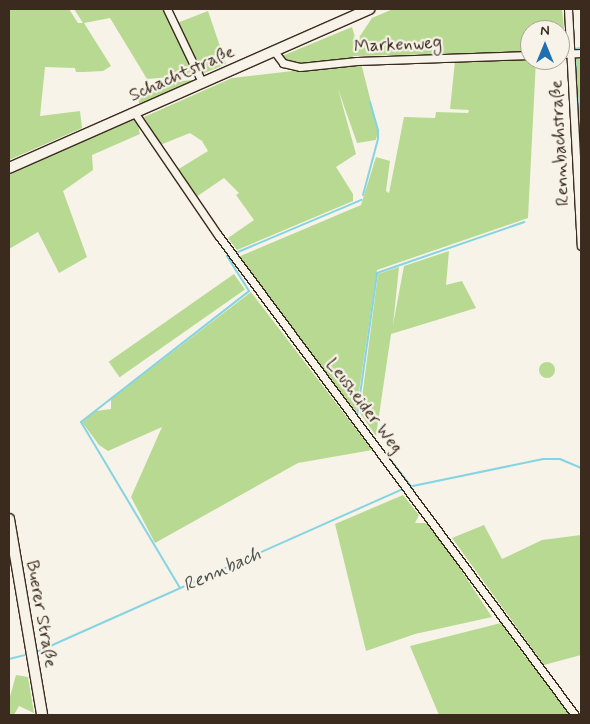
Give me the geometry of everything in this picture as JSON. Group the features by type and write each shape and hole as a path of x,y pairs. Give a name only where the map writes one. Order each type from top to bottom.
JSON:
{"street":[{"path":"167,9 202,82"},
{"name":"Schachtstraße","path":"9,168 368,9"},
{"name":"Markenweg","path":"274,51 283,63 300,67 357,61 520,55"},
{"path":"570,53 581,52"},
{"name":"Rennbachstraße","path":"570,53 581,246"},
{"name":"Leusheider Weg","path":"134,112 223,242 575,715"},
{"name":"Buerer Straße","path":"9,519 42,715"}],"green space":[{"path":"9,9 69,9 78,23 83,23 74,9 164,9 195,69 194,75 147,79 110,18 84,23 111,66 103,71 84,72 76,72 75,68 45,67 40,116 80,111 82,128 9,160"},
{"path":"393,9 562,9 563,20 520,20 520,52 353,56 352,59 306,64 289,63 282,56 352,27 358,47 360,36 372,18"},
{"path":"208,11 226,64 202,74 177,23"},
{"path":"581,54 581,141 578,141 574,55"},
{"path":"520,58 520,70 535,70 528,218 377,270 356,412 238,257 361,205 376,157 390,161 386,191 389,193 404,117 435,118 436,112 468,113 469,110 450,109 455,61"},
{"path":"361,63 378,130 376,140 357,143 338,89 356,154 336,167 353,194 353,201 237,250 228,238 254,220 236,195 239,193 224,178 196,197 177,170 208,151 202,141 190,133 160,145 144,117 232,78"},
{"path":"192,80 192,83 139,104 138,90 144,85"},
{"path":"136,116 140,134 92,155 93,170 63,191 87,257 59,273 38,232 9,249 9,175"},
{"path":"449,251 446,285 462,281 476,308 391,334 376,436 360,413 378,274 399,267 393,325 404,266"},
{"path":"234,274 245,290 120,377 109,362"},
{"path":"251,292 372,450 298,463 155,543 131,497 162,427 108,451 99,445 82,422 96,411 111,409 111,399"},
{"path":"544,362 550,362 555,367 553,376 544,378 539,373 539,367"},
{"path":"403,495 419,515 415,523 430,523 492,617 415,634 366,651 335,524"},
{"path":"484,525 502,559 542,540 581,535 581,655 544,665 452,538"},
{"path":"501,623 570,715 439,715 410,646"},
{"path":"16,675 28,677 34,713 19,706 14,715 9,715 9,700"}],"waterway":[{"path":"574,49 581,48"},
{"path":"575,55 581,159"},
{"path":"363,195 378,139 378,130 370,102"},
{"path":"238,252 361,200"},
{"path":"375,439 357,416 377,273 524,222"},
{"path":"180,588 81,422 249,291 227,256 230,255"},
{"path":"380,446 410,485"},
{"name":"Rennbach","path":"408,487 543,459 560,459 581,468"},
{"name":"Rennbach","path":"39,651 403,489"},
{"name":"Rennbach","path":"9,659 25,655"}]}
